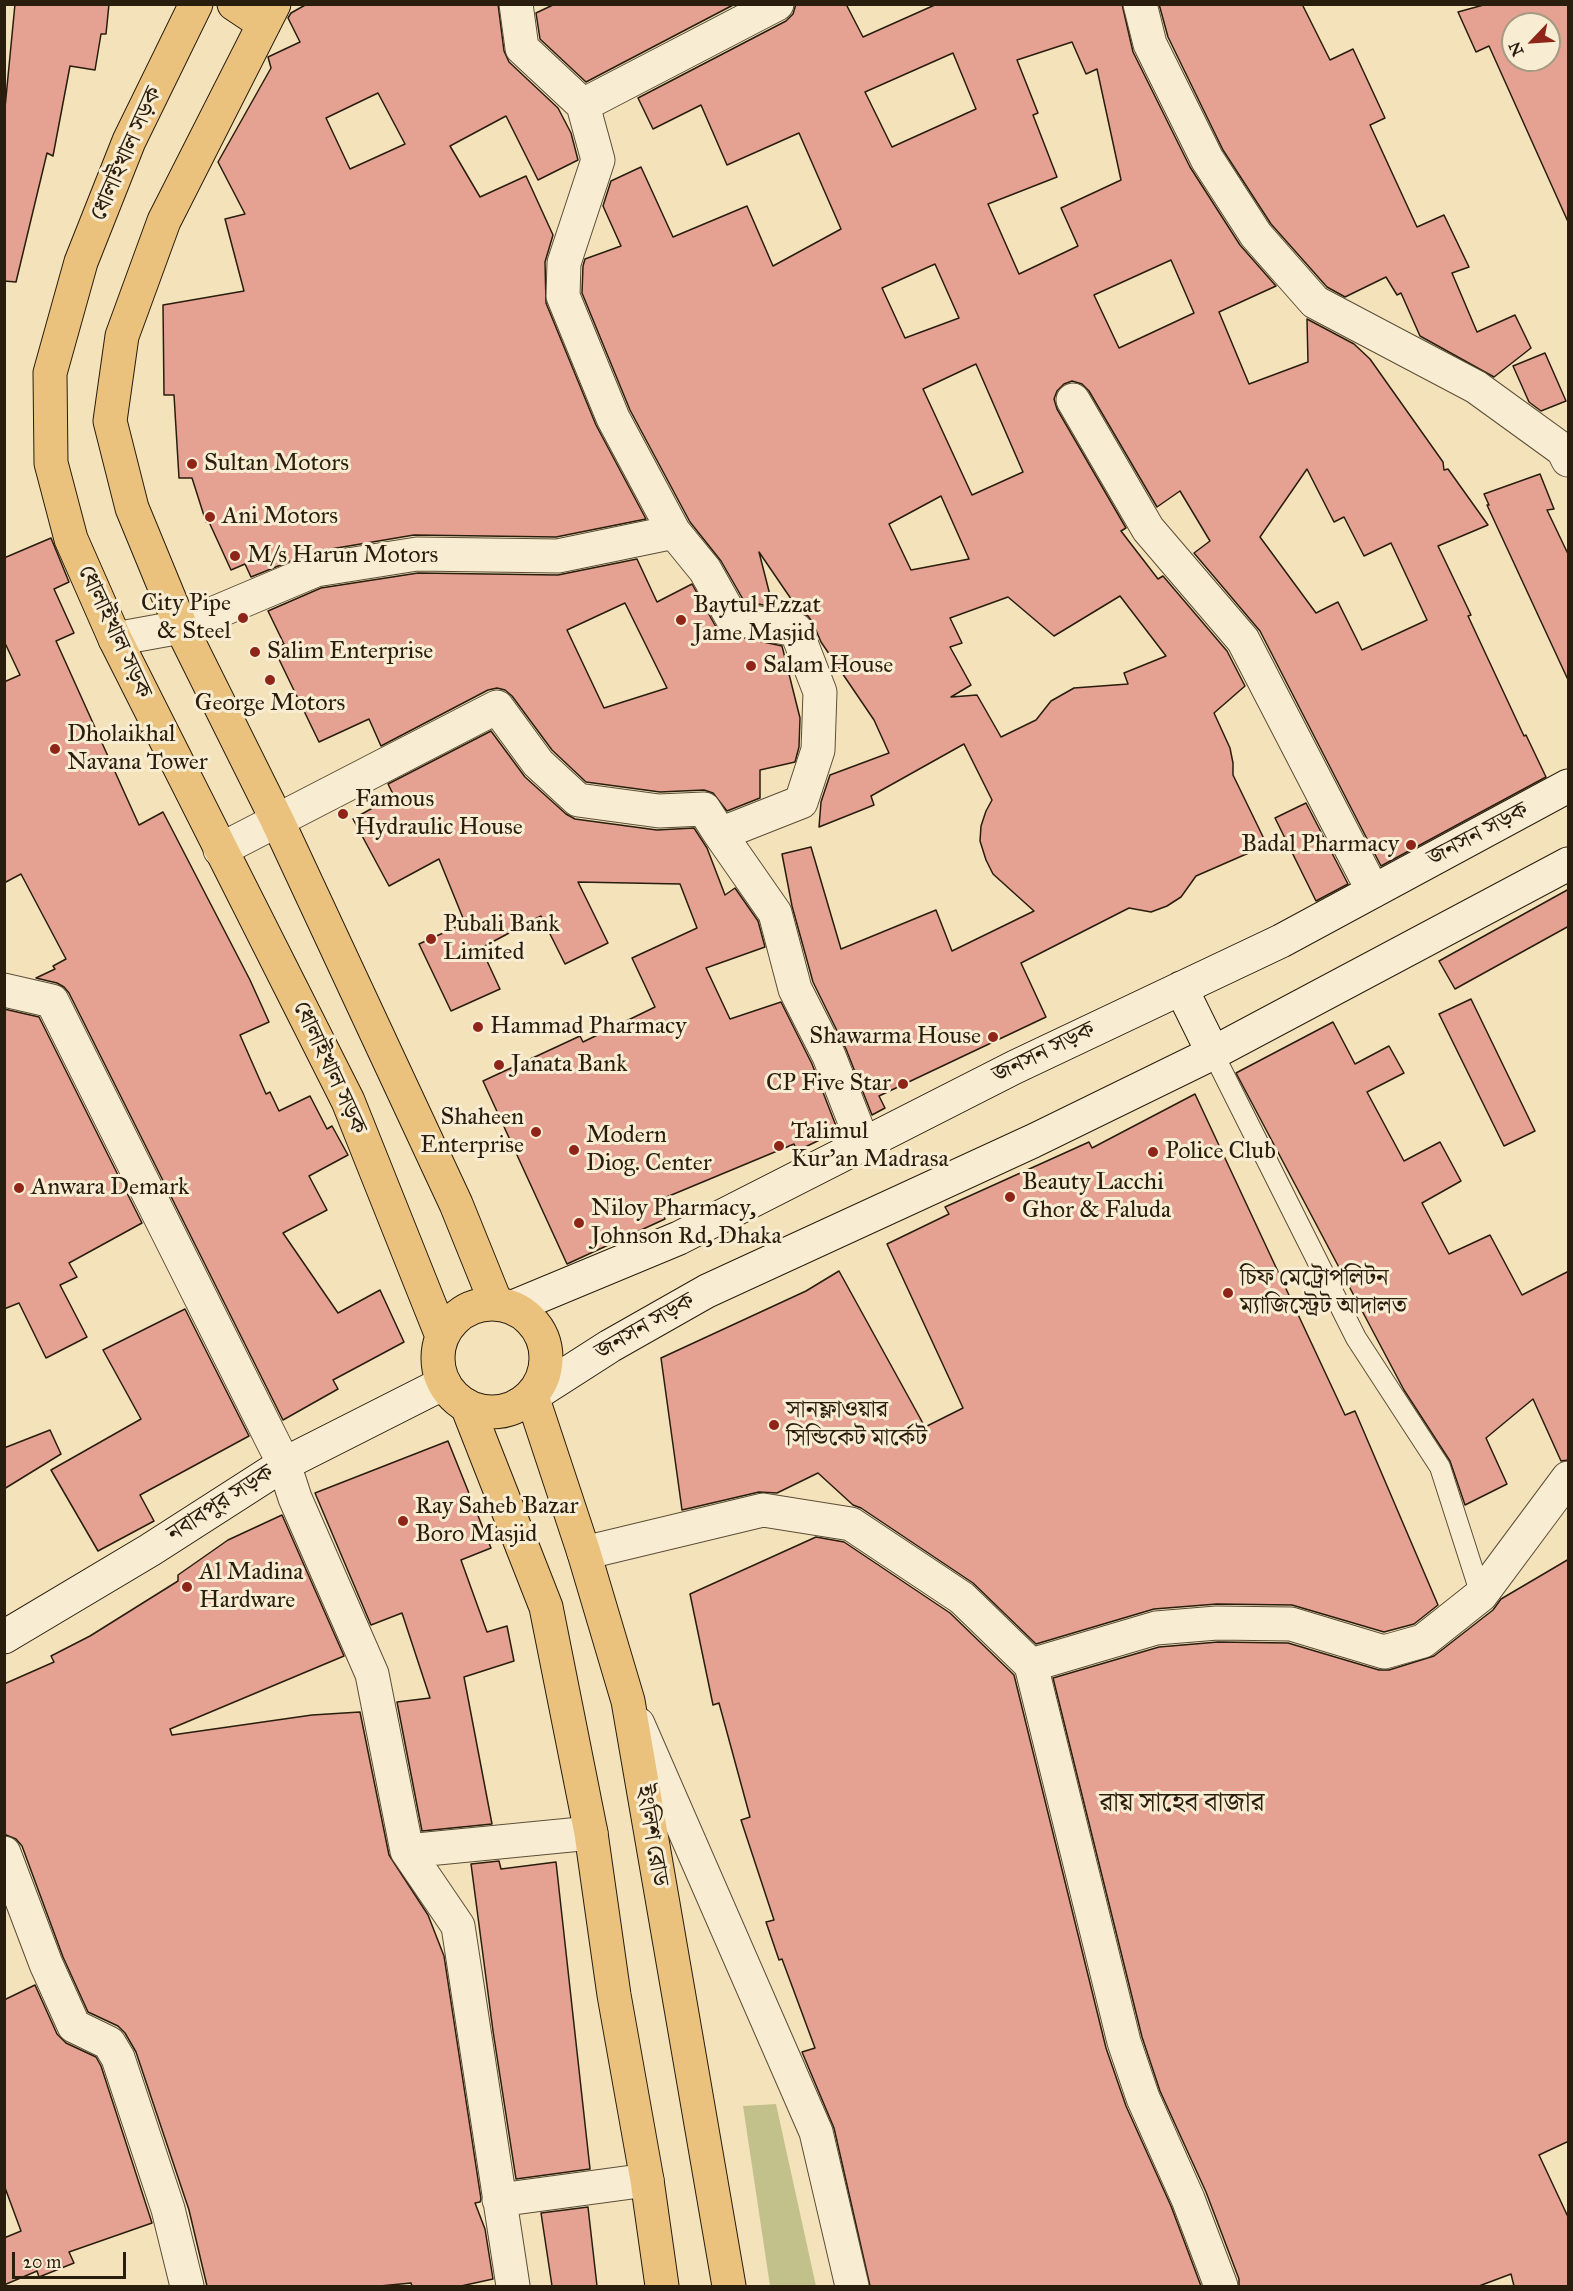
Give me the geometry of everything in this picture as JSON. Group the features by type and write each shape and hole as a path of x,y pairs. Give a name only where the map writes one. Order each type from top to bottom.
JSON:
{"main road":[{"name":"ধোলাইখাল সড়ক","path":"196,4 129,141 81,262 50,373 51,463 71,539 115,639 348,1101 442,1336"},
{"path":"234,4 269,14 164,221 122,336 110,420 132,508 181,627 277,820 505,1305"},
{"path":"479,1304 505,1305 528,1317 539,1330 546,1346 546,1364 542,1381 532,1396 518,1406 501,1412 484,1412 467,1406 454,1396 444,1383 438,1357 442,1336 451,1322 464,1311 479,1304"},
{"name":"ইংলিশ রোড","path":"532,1396 584,1553 628,1701 729,2286"},
{"path":"467,1406 546,1607 591,1833 614,1995 647,2180 662,2286"}],"street":[{"path":"516,4 522,48 584,105 598,160 564,263 563,296 613,418 674,532 705,570 732,618 796,630 820,692 818,750 801,802 720,834"},
{"path":"584,105 777,4"},
{"path":"1140,4 1150,44 1207,159 1256,235 1315,302 1476,387 1563,450 1569,460"},
{"path":"1072,400 1148,529 1243,640 1373,891"},
{"path":"115,639 181,627 316,570 417,554 558,556 674,532"},
{"path":"220,850 497,707 538,763 578,800 658,811 704,809 775,913 795,989 829,1056 863,1143"},
{"name":"জনসন সড়ক","path":"505,1305 679,1238 1015,1067 1281,941 1569,786"},
{"name":"জনসন সড়ক","path":"532,1396 610,1346 707,1291 1033,1141 1213,1053 1569,864"},
{"path":"1181,988 1213,1053"},
{"path":"4,990 52,1001 284,1464 295,1498 372,1674 407,1851 458,1926 513,2286"},
{"name":"নবাবপুর সড়ক","path":"4,1637 150,1550 284,1464 444,1383"},
{"path":"1031,1665 1156,1628 1217,1623 1291,1624 1384,1652 1423,1641 1480,1594 1565,1491"},
{"path":"584,1553 763,1510 851,1524 962,1598 1031,1665 1124,2042 1143,2098 1188,2199 1221,2286"},
{"path":"628,1701 816,2132 852,2286"},
{"path":"407,1851 591,1833"},
{"path":"4,1853 46,1964 74,2026 109,2043 118,2058 168,2209 187,2286"},
{"path":"499,2200 647,2180"}],"lane":[{"path":"1213,1053 1356,1338 1440,1467 1480,1594"}],"shaded area":[{"path":"776,2104 816,2286 770,2286 743,2106"}],"building":[{"path":"15,4 109,4 106,34 101,34 95,70 70,66 53,156 47,153 16,282 4,281 4,118"},
{"path":"307,4 498,4 504,51 509,62 558,108 571,133 578,160 538,180 506,116 450,146 480,197 526,176 553,235 545,262 546,303 596,425 646,519 556,537 414,535 313,552 251,577 245,564 231,570 209,522 206,522 192,478 179,478 174,395 164,395 163,305 244,291 225,219 245,214 218,162 271,68 268,57 300,42 288,18 291,13","holes":["378,93 405,144 350,169 326,118"]},
{"path":"555,4 735,4 586,82 540,39 536,13"},
{"path":"796,4 846,4 863,37 937,4 1122,4 1133,52 1190,167 1240,245 1276,286 1219,312 1249,384 1308,362 1307,319 1354,344 1370,359 1443,462 1444,470 1448,469 1488,525 1438,546 1524,736 1526,735 1546,777 1381,866 1260,631 1194,553 1210,541 1180,491 1157,507 1089,391 1082,384 1072,381 1064,384 1057,391 1054,399 1057,409 1126,528 1121,531 1158,579 1163,576 1227,651 1245,686 1214,713 1230,748 1233,775 1267,845 1196,876 1181,897 1167,906 1151,912 1129,908 1021,963 1046,1017 879,1096 885,1108 872,1115 846,1049 813,982 792,906 782,854 811,847 841,949 936,910 952,951 1034,911 993,874 986,860 980,841 981,826 992,800 964,744 871,796 874,805 819,827 821,802 830,775 889,753 874,720 821,642 813,623 808,616 800,612 759,552 773,607 744,601 721,561 690,522 630,410 582,293 585,259 621,246 603,206 611,181 641,167 673,237 747,206 773,266 841,229 799,133 727,165 701,105 653,129 638,98 786,21 793,14","holes":["1072,42 1086,74 1097,69 1121,180 1061,208 1078,246 1019,274 988,204 1057,177 1033,115 1038,113 1017,60","953,53 976,109 892,147 865,92","1171,260 1194,313 1119,348 1094,295","935,264 959,318 905,338 882,288","976,364 1023,472 972,495 923,389","1307,469 1334,522 1344,517 1364,556 1391,543 1427,620 1362,650 1338,602 1316,613 1260,537","941,496 969,559 911,570 889,524","1120,596 1166,656 1124,673 1128,684 1074,688 1051,701 1036,720 1001,737 977,695 951,697 971,685 950,647 962,643 950,618 1008,597 1054,636"]},
{"path":"1159,4 1302,4 1330,60 1353,49 1385,118 1370,125 1417,227 1444,215 1469,267 1452,273 1477,332 1515,315 1531,348 1494,377 1420,336 1401,293 1397,295 1386,277 1345,297 1327,287 1271,224 1223,150 1168,37"},
{"path":"1487,4 1569,4 1569,224 1489,46 1476,52 1458,12"},
{"path":"1545,353 1566,401 1541,411 1529,402 1513,366"},
{"path":"1540,474 1554,509 1547,510 1569,556 1569,682 1484,494"},
{"path":"51,538 69,582 54,589 74,633 56,641 139,825 163,812 250,980 269,1022 240,1035 266,1094 270,1092 279,1111 310,1096 327,1129 332,1126 348,1155 309,1176 327,1210 283,1233 338,1313 380,1290 404,1342 333,1380 338,1389 283,1420 69,993 57,983 36,978 55,969 53,966 66,959 21,874 4,883 4,682 20,675 4,641 4,558"},
{"path":"637,559 657,602 692,584 716,627 722,633 782,646 800,718 799,747 795,762 760,770 760,798 727,811 713,793 704,790 660,792 586,782 552,750 512,696 505,690 497,688 488,690 381,746 369,719 319,742 274,649 284,644 268,611 321,588 418,573 558,575","holes":["625,603 667,688 604,708 567,630"]},
{"path":"491,731 525,777 566,814 575,819 657,830 694,828 707,848 725,895 735,888 758,921 765,947 706,968 730,1019 781,1002 812,1064 838,1131 797,1151 794,1144 657,1201 665,1219 567,1264 483,1081 580,1036 583,1042 655,1007 632,958 697,928 680,884 578,882 608,943 565,964 541,916 481,948 500,989 451,1011 419,944 465,923 439,859 389,886 353,819 394,796 388,784"},
{"path":"1306,803 1348,884 1316,901 1275,818"},
{"path":"1569,889 1569,926 1455,989 1439,961"},
{"path":"1471,999 1535,1131 1504,1146 1439,1014"},
{"path":"4,1009 39,1017 142,1223 69,1263 77,1277 60,1285 87,1337 46,1358 19,1303 4,1309"},
{"path":"1333,1022 1355,1064 1389,1046 1404,1073 1367,1092 1404,1161 1440,1142 1461,1181 1422,1203 1449,1254 1490,1235 1522,1295 1569,1271 1569,1460 1561,1461 1533,1399 1486,1438 1507,1484 1465,1505 1450,1461 1404,1390 1236,1073"},
{"path":"1195,1094 1345,1415 1355,1411 1438,1605 1414,1624 1384,1632 1292,1605 1217,1604 1154,1609 1036,1644 973,1583 861,1508 853,1505 818,1473 777,1493 759,1492 682,1510 661,1358 806,1291 839,1271 925,1427 963,1408 887,1244 949,1214 945,1207 1089,1142 1092,1148"},
{"path":"185,1309 249,1436 140,1495 154,1521 98,1551 51,1470 141,1419 103,1350"},
{"path":"50,1430 61,1454 4,1489 4,1448"},
{"path":"448,1441 491,1548 461,1560 487,1632 507,1626 514,1661 464,1677 492,1824 422,1831 397,1702 430,1698 402,1613 371,1625 315,1493"},
{"path":"282,1515 344,1656 170,1729 172,1735 312,1715 360,1712 389,1855 428,1915 444,1956 481,2199 480,2202 475,2203 485,2229 493,2279 461,2286 412,2286 411,2283 380,2286 207,2286 189,2210 136,2052 118,2026 88,2012 63,1957 22,1846 4,1831 4,1684 54,1662 51,1656 90,1636 178,1581 178,1575 228,1540"},
{"path":"816,1537 844,1542 950,1613 1014,1675 1106,2048 1126,2106 1171,2206 1201,2286 870,2286 834,2128 802,2052 815,2048 766,1922 774,1920 741,1820 750,1817 719,1703 713,1705 690,1594"},
{"path":"1569,1559 1569,2141 1539,2155 1569,2219 1569,2286 1514,2286 1511,2274 1479,2286 1239,2286 1239,2279 1206,2192 1160,2091 1142,2037 1053,1678 1159,1647 1218,1642 1288,1643 1379,1670 1389,1670 1434,1656 1493,1610 1501,1599"},
{"path":"499,1861 501,1869 556,1862 590,2169 516,2179 493,2031 471,1864"},
{"path":"35,1985 57,2034 66,2043 96,2057 101,2066 152,2223 69,2252 74,2263 39,2277 37,2271 4,2285 4,2238 21,2231 4,2185 4,2000"},
{"path":"588,2207 597,2286 552,2286 541,2213"}],"place":[{"name":"Sultan Motors","path":"192,464"},
{"name":"Ani Motors","path":"210,517"},
{"name":"M/s Harun Motors","path":"235,556"},
{"name":"City Pipe & Steel","path":"243,618"},
{"name":"Baytul Ezzat Jame Masjid","path":"681,620"},
{"name":"Salim Enterprise","path":"255,652"},
{"name":"Salam House","path":"751,666"},
{"name":"George Motors","path":"270,680"},
{"name":"Dholaikhal Navana Tower","path":"55,749"},
{"name":"Famous Hydraulic House","path":"343,814"},
{"name":"Badal Pharmacy","path":"1411,845"},
{"name":"Pubali Bank Limited","path":"431,939"},
{"name":"Hammad Pharmacy","path":"478,1027"},
{"name":"Shawarma House","path":"993,1037"},
{"name":"Janata Bank","path":"499,1065"},
{"name":"CP Five Star","path":"903,1084"},
{"name":"Shaheen Enterprise","path":"536,1132"},
{"name":"Talimul Kur'an Madrasa","path":"779,1146"},
{"name":"Modern Diog. Center","path":"574,1150"},
{"name":"Police Club","path":"1153,1152"},
{"name":"Anwara Demark","path":"19,1188"},
{"name":"Beauty Lacchi Ghor & Faluda","path":"1010,1197"},
{"name":"Niloy Pharmacy, Johnson Rd, Dhaka","path":"579,1223"},
{"name":"চিফ মেট্রোপলিটন ম্যাজিস্ট্রেট আদালত","path":"1228,1293"},
{"name":"সানফ্লাওয়ার সিন্ডিকেট মার্কেট","path":"774,1425"},
{"name":"Ray Saheb Bazar Boro Masjid","path":"403,1521"},
{"name":"Al Madina Hardware","path":"187,1587"}],"district":[{"name":"রায় সাহেব বাজার","path":"1182,1804"}]}
